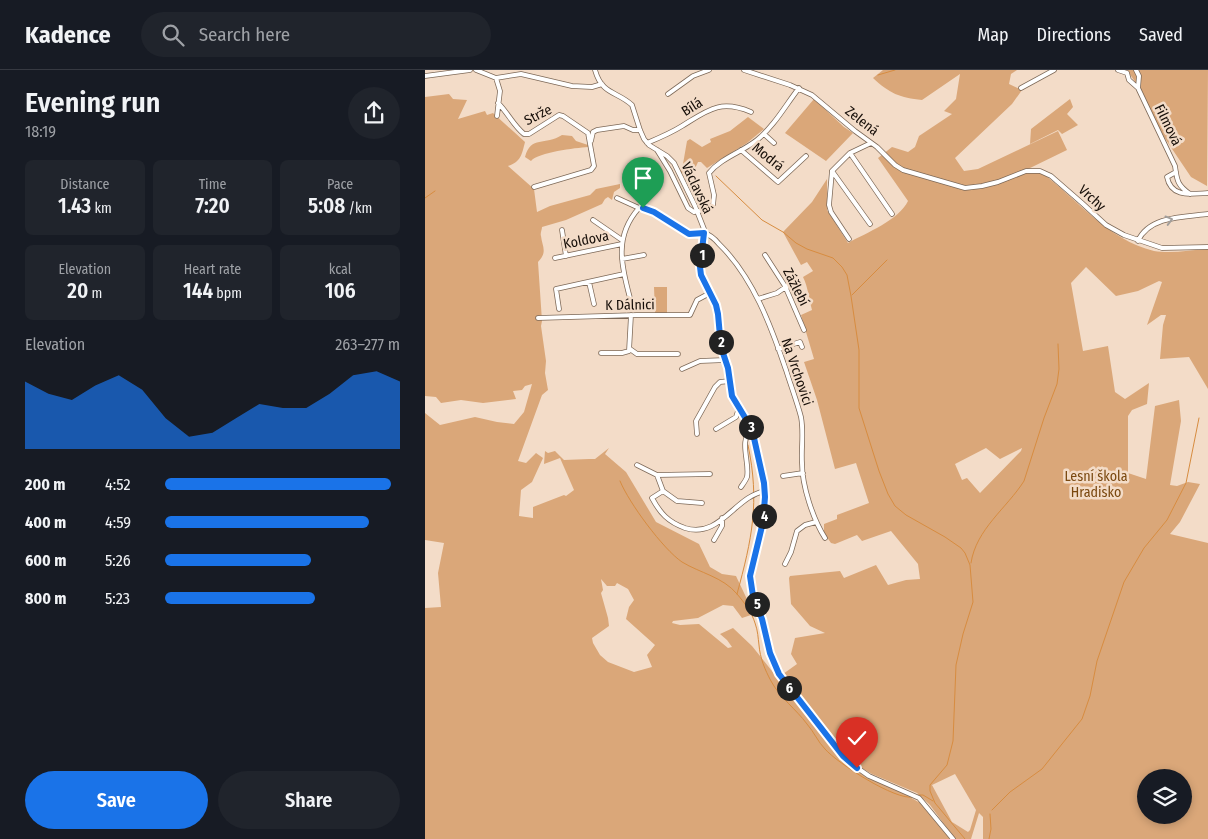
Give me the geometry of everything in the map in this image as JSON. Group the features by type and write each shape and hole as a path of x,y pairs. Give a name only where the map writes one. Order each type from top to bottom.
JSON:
{"street":[{"path":"425,76 470,70"},
{"path":"476,70 496,78 521,74 572,86 592,87 602,84"},
{"name":"Václavská","path":"595,70 608,91 633,105 640,130 647,143 674,163 697,212 704,233 700,271 718,312 721,347 732,396 752,429 765,491 762,532 750,580 770,653 779,674 847,760 869,776 919,798 953,839"},
{"path":"668,94 693,76 709,70"},
{"name":"Zelená","path":"744,70 799,88 821,101 855,131 877,146 895,165 903,170 965,188"},
{"path":"1021,88 1054,70"},
{"name":"Filmová","path":"1118,70 1128,71 1129,80 1138,88 1175,166 1176,177 1181,187 1190,194"},
{"name":"Filmová","path":"1136,70 1139,76 1138,88"},
{"path":"496,78 499,88 497,116"},
{"name":"Modrá","path":"697,212 708,209 713,205 714,195 709,173 714,166 764,134 776,121 799,88"},
{"name":"Strže","path":"498,103 524,134 529,134 561,115 587,132 591,141"},
{"name":"Bílá","path":"647,143 676,130 713,107 730,106 751,112"},
{"path":"534,187 591,170 594,166 591,141 593,132 624,126 631,130 640,130"},
{"name":"Modrá","path":"764,134 774,143"},
{"path":"849,239 831,212 829,205 832,170 851,153 871,143"},
{"path":"656,149 674,179 688,208 692,212 697,212"},
{"name":"Modrá","path":"741,150 778,182 802,158"},
{"path":"851,153 892,214"},
{"path":"832,170 870,224"},
{"name":"Vrchy","path":"965,188 998,182 1026,170 1040,170 1051,176 1106,225 1124,235 1162,248 1208,247"},
{"name":"Filmová","path":"1176,172 1167,178 1171,188 1179,194 1208,194"},
{"path":"617,198 639,208 654,212 689,234 704,233"},
{"path":"630,298 624,274 622,242 625,228 639,208"},
{"path":"1138,241 1142,231 1167,219 1208,214"},
{"path":"593,220 622,242"},
{"path":"562,230 566,256"},
{"name":"Na Vrchovici","path":"704,233 712,237 738,264 758,299 779,349 800,414 803,430 803,473 816,522 825,538"},
{"name":"Koldova","path":"555,258 622,242"},
{"path":"622,259 644,255"},
{"name":"Zážlebí","path":"765,255 786,288 804,330"},
{"path":"559,309 557,289 624,274"},
{"path":"589,282 594,304"},
{"path":"758,299 770,297 793,282"},
{"name":"K Dálnici","path":"538,318 690,315 697,300 710,293"},
{"path":"601,353 627,353 630,349 631,315"},
{"path":"779,349 800,342 802,347"},
{"path":"630,349 637,354 678,354"},
{"path":"682,369 700,361 725,360"},
{"path":"697,434 696,421 715,387 720,382 730,381"},
{"path":"715,429 736,417 739,408"},
{"path":"741,487 747,478 746,440 748,432 752,429"},
{"path":"637,465 657,475 710,474"},
{"path":"783,476 803,473"},
{"path":"657,475 663,491 677,501 702,503"},
{"path":"663,491 652,498 662,514 674,523 691,530 701,530 710,527 752,495 765,491"},
{"path":"715,540 723,523 722,518"},
{"path":"785,564 791,552 797,531 805,525 816,522"}],"green space":[{"name":"Lesní škola Hradisko","path":"883,70 1017,70 1011,74 1009,84 1022,90 1012,104 955,158 964,171 978,169 1058,131 1067,150 1028,169 1028,173 1041,172 1094,218 1137,246 1161,252 1208,249 1208,389 1189,357 1160,359 1163,325 1166,315 1161,315 1147,325 1162,282 1159,281 1138,291 1116,296 1086,267 1071,283 1083,351 1108,346 1115,392 1125,399 1149,383 1147,404 1132,410 1128,416 1128,473 1146,479 1155,406 1179,400 1181,421 1170,485 1177,486 1188,482 1200,484 1180,522 1170,534 1208,543 1208,839 983,839 983,817 979,813 971,839 955,839 930,805 917,793 872,774 855,764 844,754 814,712 783,674 797,664 791,654 795,638 825,633 810,626 791,604 790,576 840,571 844,578 876,565 888,585 906,580 920,579 918,564 891,531 862,541 857,535 835,544 831,543 824,533 824,524 837,519 837,515 869,503 856,463 835,469 817,400 804,362 814,359 801,315 812,310 803,277 813,271 807,262 801,265 783,232 812,202 827,179 827,210 848,243 890,220 904,208 908,201 878,158 892,147 908,152 915,147 919,136 952,114 944,111 956,99 960,74 922,100 895,94 873,78","holes":["986,448 1000,459 1022,448 980,493 967,478 962,480 955,464","955,774 976,810 968,832 952,822 932,785"]},
{"path":"1127,70 1208,70 1207,186 1191,177 1164,137 1142,92"},
{"path":"449,94 453,99 467,100 458,119 485,111 487,115 493,113 525,142 522,154 518,160 508,166 534,189 537,212 550,206 590,195 596,189 620,184 620,188 614,192 612,200 608,197 602,204 566,220 542,227 541,235 544,252 538,262 541,326 548,390 542,395 518,461 526,463 536,453 543,458 532,482 521,490 519,516 533,518 533,507 564,495 566,496 574,490 560,458 544,464 545,451 548,453 555,451 564,460 595,459 609,448 605,454 626,472 656,522 699,544 710,567 722,574 736,576 754,614 742,618 733,606 723,605 698,618 673,621 672,623 680,625 699,624 728,648 732,647 720,634 733,628 752,646 846,764 870,779 898,790 920,803 950,839 425,839 425,608 441,607 438,573 444,543 425,540 425,413 440,425 475,417 514,424 524,412 532,384 525,386 522,390 513,391 516,399 483,403 461,400 441,403 436,397 425,396 425,97","holes":["601,579 607,586 615,586 617,583 628,589 634,600 629,607 626,619 655,645 647,655 652,667 634,672 608,662 600,655 593,643 592,638 609,626 601,593 603,590"]},
{"path":"814,99 853,133 826,161 785,133"},
{"path":"1070,99 1073,107 1067,114 1078,125 1062,134 1058,130 1030,144 1031,129"},
{"path":"748,117 764,129 747,143 707,168 701,162 698,162 691,177 684,180 680,170 683,164 687,141 690,139 702,147 711,142 710,139 730,131"},
{"path":"562,135 572,136 576,141 588,145 588,147 549,153 531,161 525,157 528,150 535,143"},
{"path":"654,287 667,287 667,314 655,314"}],"waterway":[{"path":"878,75 895,70"},
{"path":"716,176 762,220 807,249 833,258 842,267 847,275 859,350 859,408 888,494 895,506 906,515 961,548 970,565 973,602 956,665 953,741 947,765 930,785 930,791 935,803 965,839"},
{"path":"425,198 435,191"},
{"path":"852,295 887,260"},
{"path":"971,563 974,551 985,529 1024,481 1057,384 1059,369 1058,344"},
{"path":"992,810 1010,792 1042,769 1082,719 1090,696 1097,661 1124,582 1144,548 1167,520 1186,483 1199,418"},
{"path":"737,594 747,556 753,520 752,466 748,445"},
{"path":"620,481 647,525 674,556 689,566 725,583 742,600 754,619 762,659 771,681 825,749 841,763 867,780 894,793 905,797 913,797"},
{"path":"918,795 923,795 933,801"},
{"path":"989,839 991,829 990,814"}],"route":[{"path":"643,208 654,212 689,234 704,233 700,267 701,275 716,305 721,347 728,368 732,396 752,429 764,483 765,510 761,536 750,576 753,596 760,611 770,653 783,681 815,718 843,756 857,768"}]}
